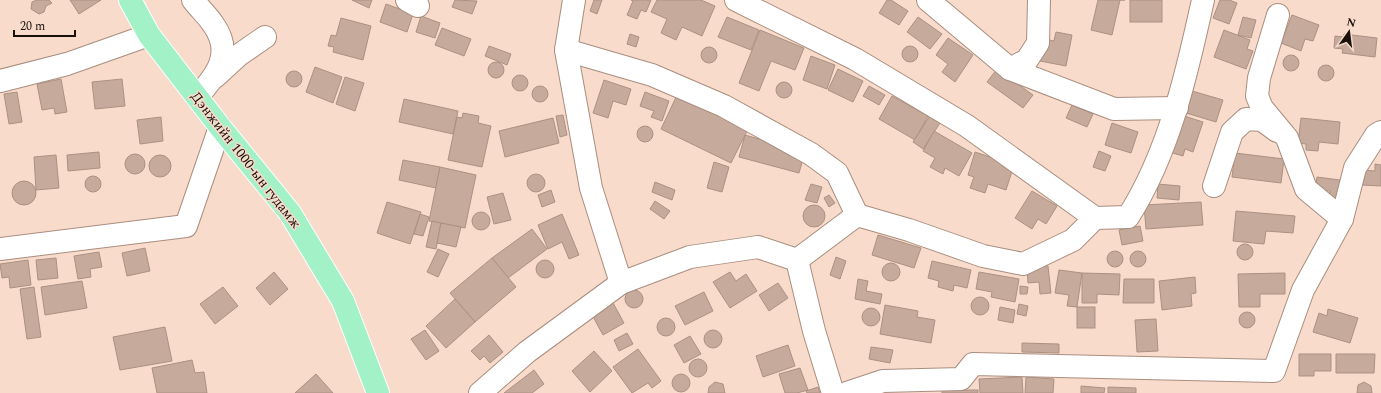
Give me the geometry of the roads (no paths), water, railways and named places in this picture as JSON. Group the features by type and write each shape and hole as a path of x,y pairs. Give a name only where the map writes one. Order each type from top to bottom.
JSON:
{"main road":[{"name":"Дэнжийн 1000-ын гудамж","path":"130,0 149,35 220,128 290,213 343,301 378,393"}],"street":[{"path":"193,0 213,24 222,40 222,59 214,78"},
{"path":"574,0 566,50 591,188 621,283"},
{"path":"736,0 855,59 967,126 1095,218 1128,217 1141,197 1177,108 1203,0"},
{"path":"928,0 1010,69 1114,109 1177,108"},
{"path":"1010,69 1027,60 1038,43 1039,0"},
{"path":"1191,0 1198,25"},
{"path":"1278,15 1259,78 1256,96 1262,108 1287,138 1306,189 1342,219"},
{"path":"0,81 67,64 149,35"},
{"path":"197,97 239,54 265,37"},
{"path":"566,50 652,75 724,106 811,154 837,173 857,215 909,230 983,256 1023,264 1073,240 1095,218"},
{"path":"1214,186 1232,132 1246,119 1262,120 1287,138"},
{"path":"0,249 186,226 220,128"},
{"path":"847,393 883,381 961,379 973,364 1274,371 1304,290 1342,219 1355,168 1379,134"},
{"path":"796,260 857,215"},
{"path":"480,393 527,352 621,283 690,257 758,247 796,260"},
{"path":"796,260 814,331 833,393"}]}
